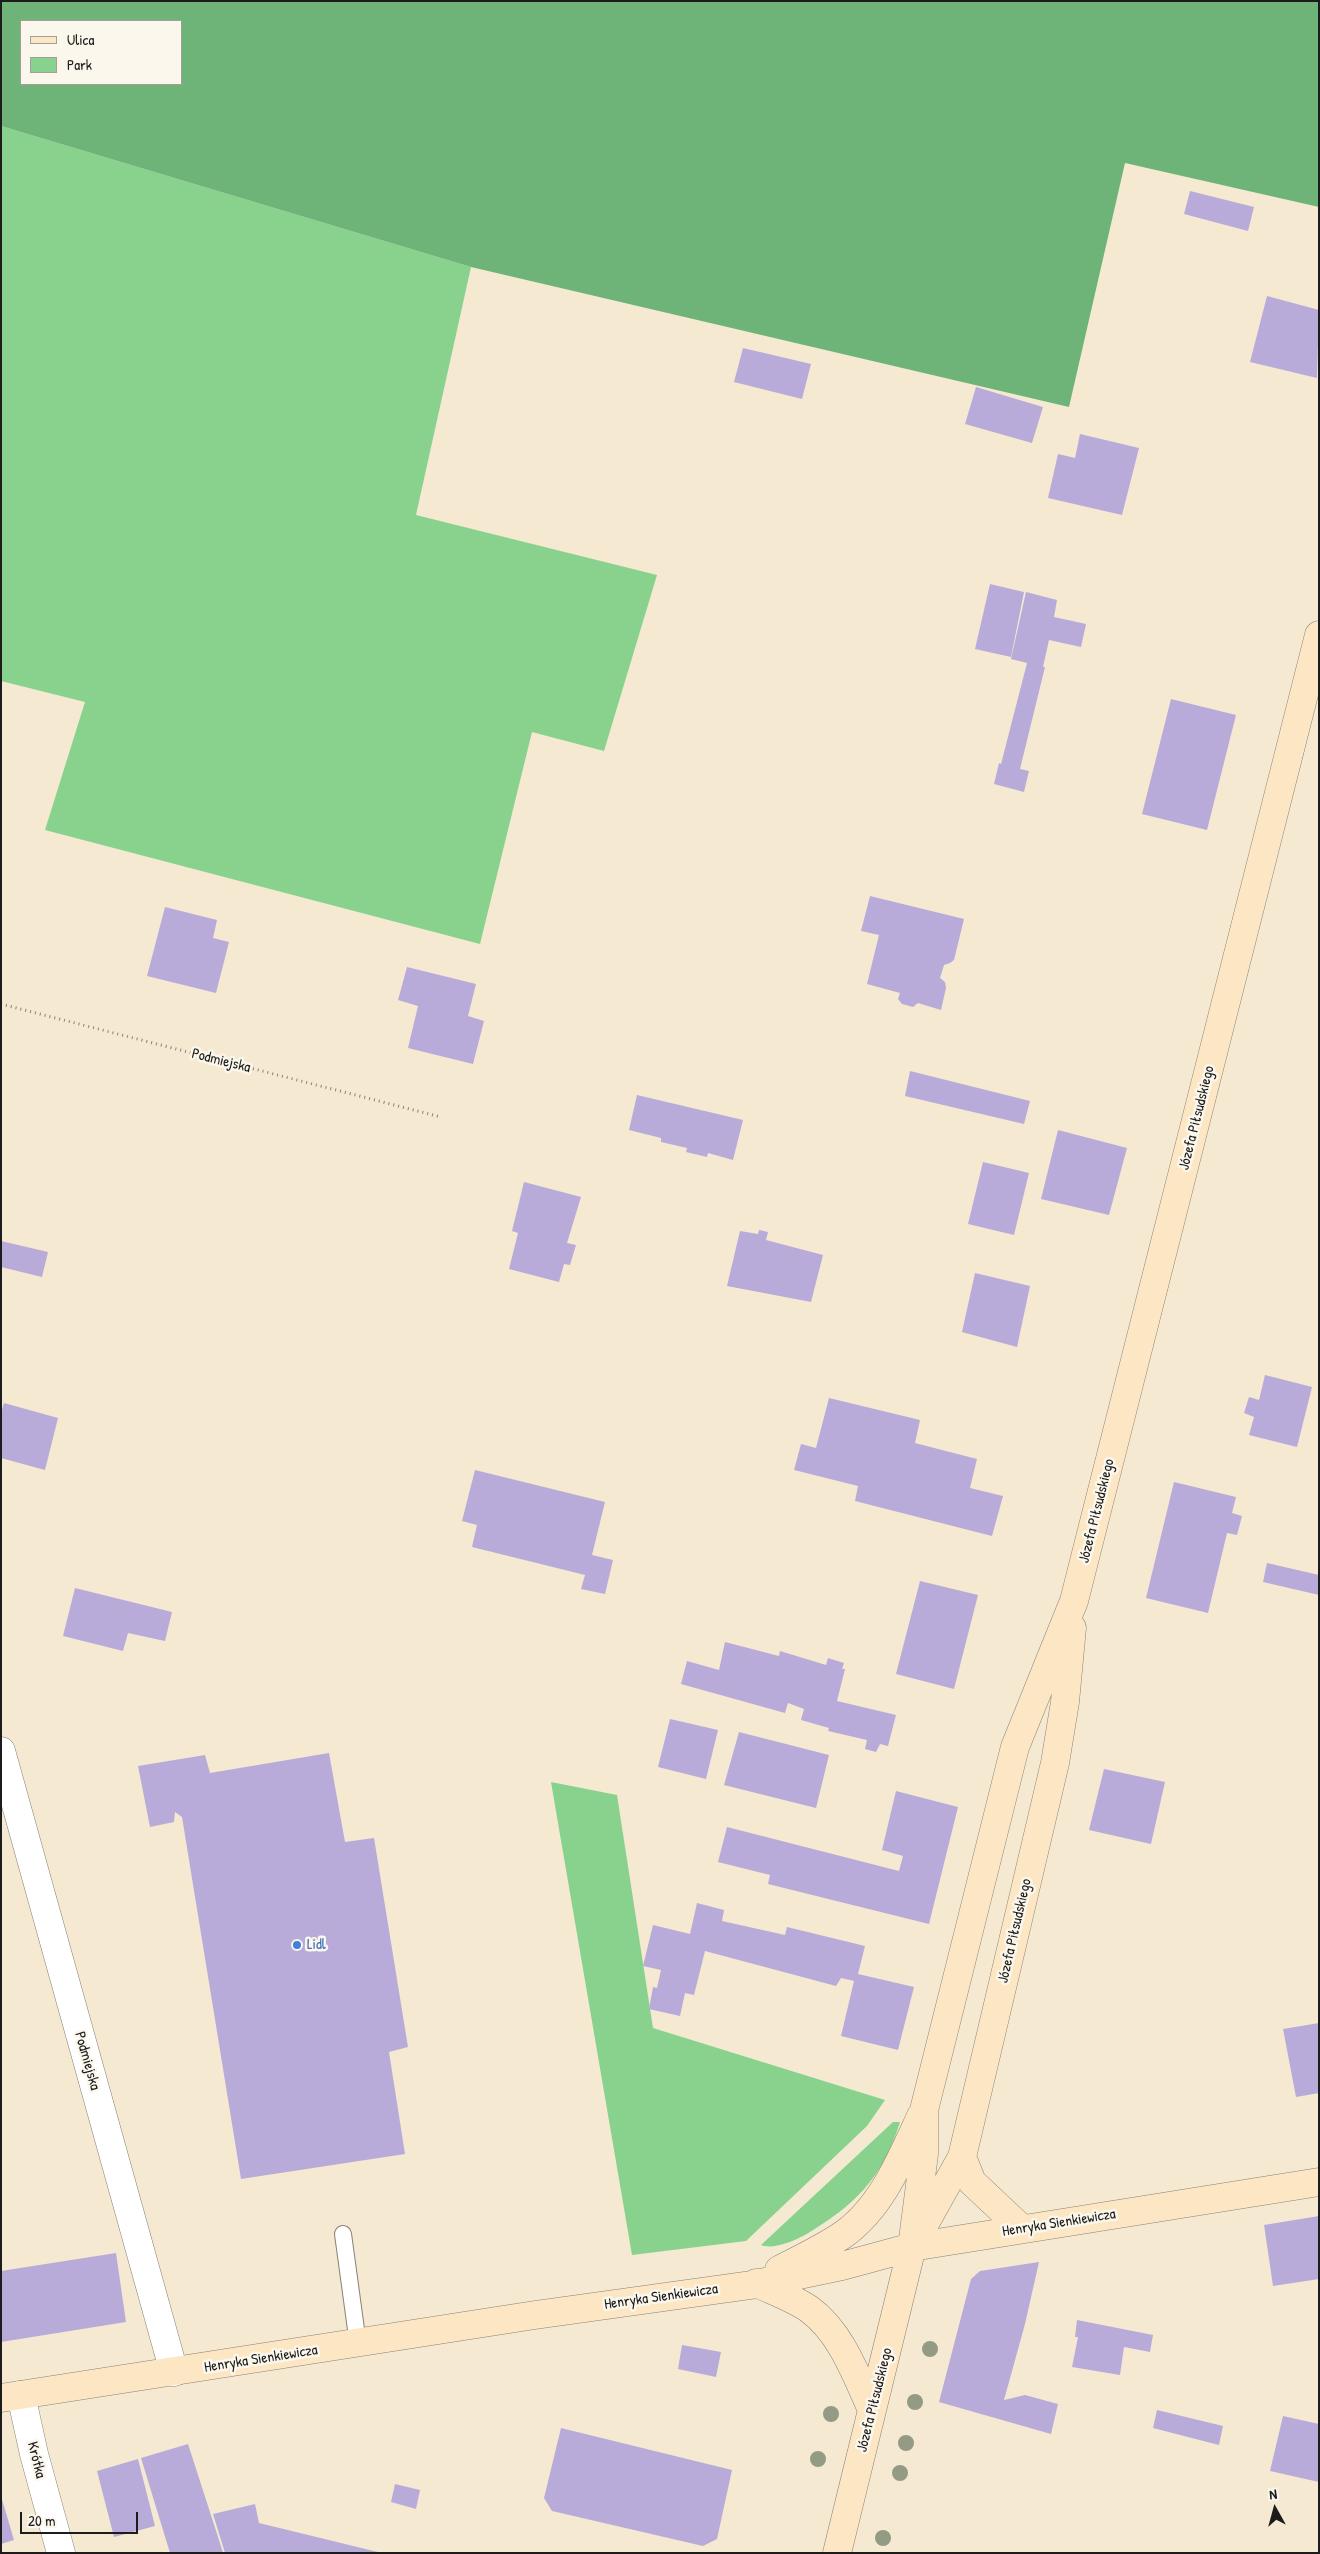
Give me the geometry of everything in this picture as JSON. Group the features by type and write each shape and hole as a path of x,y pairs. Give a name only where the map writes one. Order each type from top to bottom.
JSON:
{"main road":[{"name":"Józefa Piłsudskiego","path":"837,2553 912,2247 924,2154 924,2110 1015,1747 1074,1601 1319,635"},
{"name":"Józefa Piłsudskiego","path":"912,2247 962,2157 1055,1763 1065,1702 1074,1601"},
{"path":"756,2283 844,2234 868,2211 882,2194 924,2110"},
{"path":"962,2157 972,2182 1022,2229"},
{"name":"Henryka Sienkiewicza","path":"11,2396 756,2283 842,2266 912,2247 1319,2182"},
{"path":"756,2283 808,2308 820,2318 832,2333 848,2360 872,2410"}],"street":[{"name":"Podmiejska","path":"1,1751 174,2372"},
{"name":"Krótka","path":"11,2396 34,2454 61,2553"}],"lane":[{"path":"343,2234 358,2344"}],"path":[{"name":"Podmiejska","path":"1,1004 441,1117"}],"green space":[{"path":"1,1 1319,1 1319,207 1125,163 1069,407 471,267 1,126"},
{"path":"1,126 471,267 416,515 657,575 604,751 532,732 480,944 45,830 85,702 1,681"},
{"path":"551,1782 617,1795 653,2028 885,2100 867,2126 746,2241 632,2255"},
{"path":"893,2122 900,2122 885,2159 864,2189 852,2201 838,2213 800,2237 777,2246 761,2245"}],"building":[{"path":"1190,191 1254,207 1248,231 1184,214"},
{"path":"1267,296 1319,310 1317,378 1250,362"},
{"path":"743,348 811,364 802,399 734,382"},
{"path":"976,387 1043,407 1032,443 965,424"},
{"path":"1080,434 1139,448 1122,515 1048,498 1058,454 1075,458"},
{"path":"990,584 1024,592 1011,657 975,649"},
{"path":"1026,592 1057,600 1054,617 1086,624 1081,647 1049,640 1043,667 1045,667 1020,769 1029,771 1024,792 994,784 1027,663 1011,659"},
{"path":"1171,699 1236,715 1207,830 1142,814"},
{"path":"870,896 964,919 954,960 944,965 940,978 945,982 946,988 941,1010 918,1003 913,1007 902,1004 898,999 900,993 867,984 879,935 861,931"},
{"path":"165,907 217,920 213,938 229,942 216,993 147,976"},
{"path":"407,967 476,984 468,1016 484,1021 473,1064 408,1048 418,1006 398,1000"},
{"path":"910,1071 1030,1101 1024,1124 905,1096"},
{"path":"637,1095 743,1120 733,1160 708,1153 707,1157 686,1152 687,1148 661,1142 661,1138 629,1130"},
{"path":"1058,1130 1127,1148 1109,1215 1041,1199"},
{"path":"983,1162 1029,1173 1014,1235 968,1224"},
{"path":"524,1182 581,1197 567,1243 576,1245 570,1265 564,1264 559,1282 509,1269 518,1233 512,1231"},
{"path":"759,1230 768,1232 766,1240 823,1255 811,1302 727,1286 740,1231 758,1234"},
{"path":"1,1241 48,1252 42,1277 1,1267"},
{"path":"975,1273 1030,1286 1017,1347 962,1332"},
{"path":"1265,1375 1312,1387 1297,1447 1249,1435 1254,1417 1244,1413 1249,1397 1259,1400"},
{"path":"829,1398 920,1420 915,1443 977,1459 970,1488 1003,1496 992,1536 855,1501 858,1486 794,1470 801,1444 816,1448"},
{"path":"4,1403 58,1418 45,1470 1,1458 1,1413"},
{"path":"475,1470 605,1502 592,1555 613,1560 605,1594 581,1589 585,1575 472,1547 477,1525 462,1521"},
{"path":"1174,1482 1236,1497 1232,1513 1242,1516 1237,1535 1227,1533 1208,1613 1146,1598"},
{"path":"1267,1563 1319,1575 1319,1595 1263,1582"},
{"path":"920,1581 978,1595 954,1689 896,1674"},
{"path":"75,1588 172,1612 165,1641 128,1633 123,1651 63,1636"},
{"path":"725,1642 779,1656 780,1651 826,1665 828,1658 844,1663 842,1669 845,1669 837,1701 896,1715 888,1746 880,1744 876,1752 865,1749 867,1740 828,1731 829,1728 801,1720 804,1709 788,1703 785,1713 681,1684 687,1661 719,1670"},
{"path":"670,1719 718,1730 706,1779 658,1767"},
{"path":"739,1732 829,1755 816,1808 724,1785"},
{"name":"Lidl","path":"329,1753 345,1842 374,1838 408,2047 389,2052 405,2154 241,2179 182,1817 175,1812 174,1822 150,1827 138,1766 205,1755 210,1773"},
{"path":"1104,1769 1165,1782 1151,1844 1089,1830"},
{"path":"896,1791 958,1807 929,1924 768,1884 770,1875 718,1862 727,1827 899,1871 903,1856 882,1850"},
{"path":"697,1903 724,1910 722,1921 785,1935 787,1927 865,1946 858,1974 914,1987 898,2050 841,2036 854,1981 841,1978 836,1986 705,1951 694,1995 685,1993 680,2016 649,2009 653,1987 657,1988 661,1970 643,1966 653,1925 690,1934"},
{"path":"1319,2023 1319,2093 1296,2097 1283,2029"},
{"path":"1319,2216 1319,2279 1273,2286 1264,2225"},
{"path":"116,2253 126,2322 1,2342 1,2271"},
{"path":"1039,2262 1025,2324 1004,2400 1025,2395 1058,2404 1051,2434 939,2402 971,2279 980,2271"},
{"path":"1077,2320 1153,2335 1150,2352 1124,2347 1120,2375 1072,2367 1078,2337 1075,2337"},
{"path":"682,2345 721,2352 716,2377 678,2369"},
{"path":"1157,2410 1223,2426 1219,2445 1153,2428"},
{"path":"1283,2416 1319,2424 1319,2482 1270,2471"},
{"path":"561,2428 732,2470 717,2539 703,2546 552,2511 544,2498"},
{"path":"188,2444 223,2553 170,2553 141,2458"},
{"path":"138,2459 155,2526 114,2537 97,2471"},
{"path":"395,2484 420,2490 416,2509 391,2502"},
{"path":"1,2496 14,2540 1,2544"},
{"path":"255,2504 259,2523 382,2553 225,2553 213,2514"}],"place":[{"name":"Lidl","path":"297,1945"}]}
